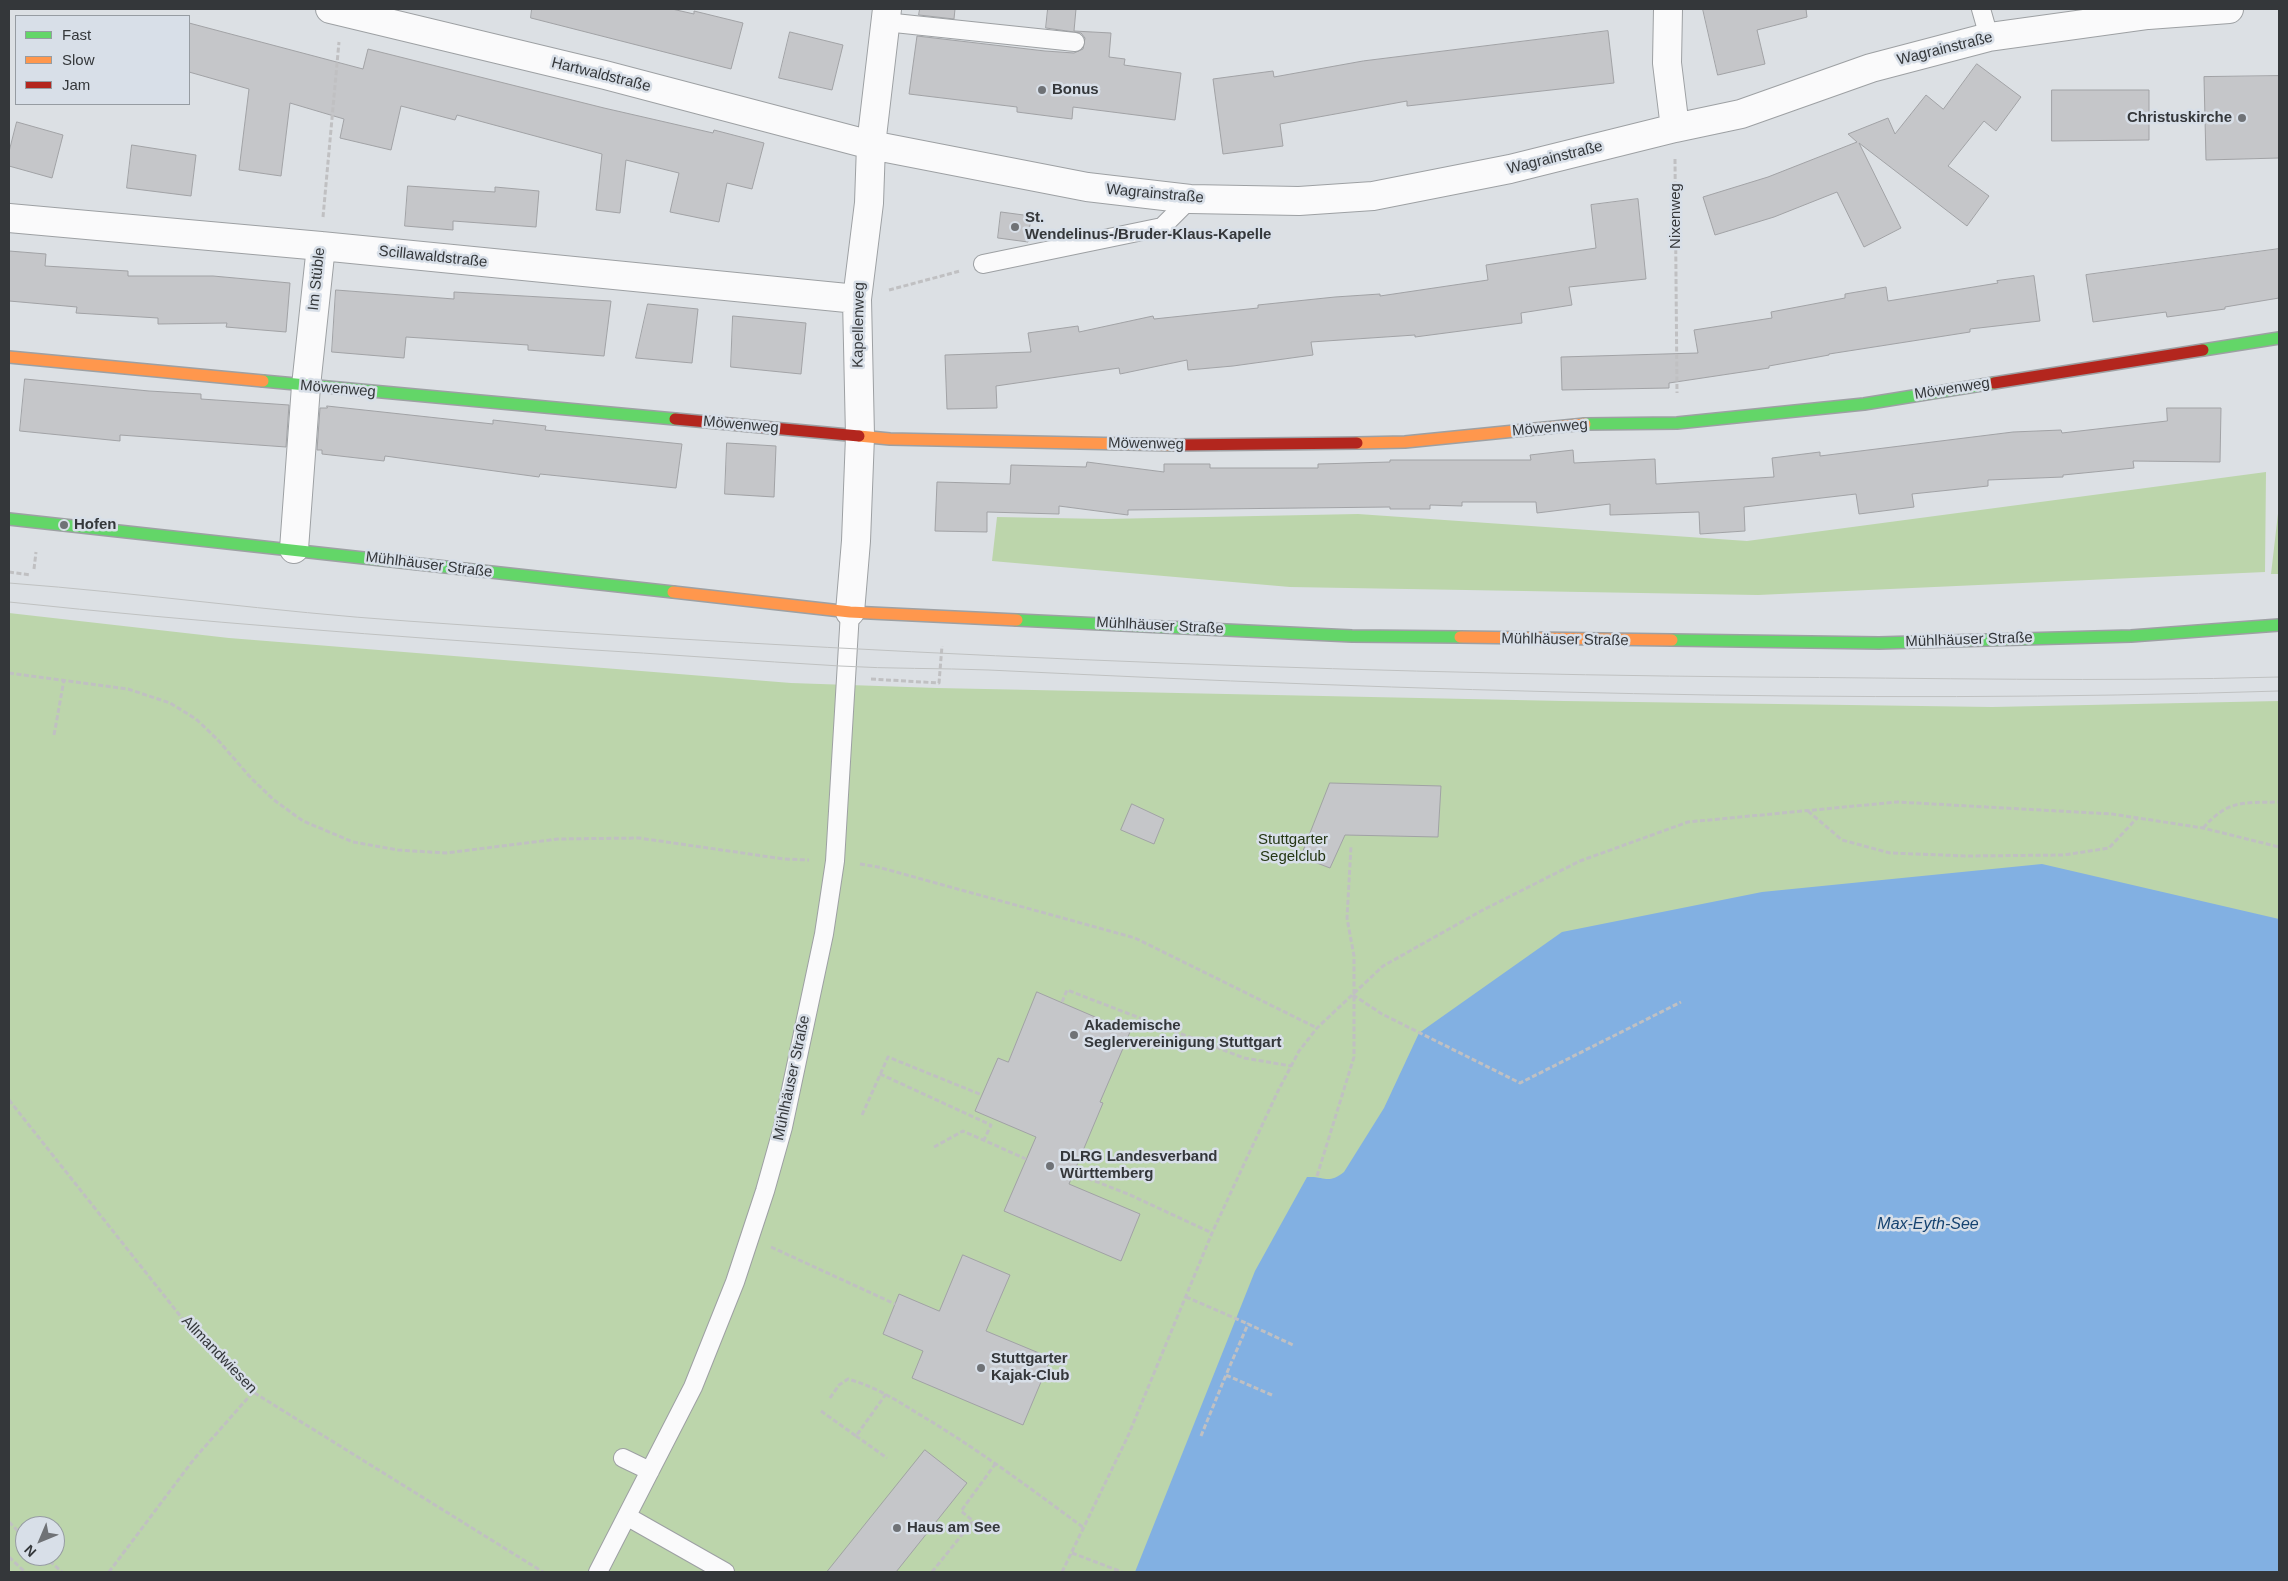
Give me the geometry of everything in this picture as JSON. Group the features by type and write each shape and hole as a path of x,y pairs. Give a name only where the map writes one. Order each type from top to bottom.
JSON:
{"street":[{"path":"1668,9 1667,63 1675,128"},
{"name":"Wagrainstraße","path":"871,144 1087,187 1190,199 1299,201 1373,196 1510,169 1675,128 1741,114 1871,68 1989,37 2148,15 2230,9"},
{"name":"Hartwaldstraße","path":"338,10 605,75 871,144"},
{"name":"Kapellenweg","path":"850,612 856,541 860,436 857,299 869,203 871,144 886,15"},
{"name":"Scillawaldstraße","path":"9,218 321,246 857,299"},
{"name":"Im Stüble","path":"294,549 306,386 321,246"},
{"name":"Möwenweg","path":"9,357 890,439 1189,445 1405,442 1578,424 1676,423 1864,404 2279,338"},
{"name":"Mühlhäuser Straße","path":"9,518 850,612 1352,636 1879,643 2131,636 2279,625"}],"lane":[{"path":"1981,9 1989,37"},
{"path":"886,15 1075,42"},
{"path":"983,264 1162,227 1190,199"},
{"name":"Mühlhäuser Straße","path":"598,1572 628,1518 693,1387 735,1282 783,1127 824,934 835,861 850,612"},
{"path":"623,1458 650,1471"},
{"path":"628,1518 725,1572"}],"path":[{"name":"Im Stüble","path":"321,246 338,10"},
{"name":"Nixenweg","path":"1675,128 1676,423"},
{"path":"857,299 983,264"},
{"path":"34,570 36,549"},
{"path":"9,572 31,574"},
{"path":"846,677 939,684 942,639"},
{"path":"9,673 128,689 170,703 196,719 274,800 303,821 354,842 398,850 446,853 558,839 639,838 784,859 835,861 878,867 1135,938 1317,1028"},
{"path":"54,735 64,680"},
{"path":"1062,1572 1128,1436 1212,1233 1299,1050 1317,1028 1383,966 1481,911 1580,861 1688,822 1898,802 2112,814 2203,828 2279,848"},
{"path":"2203,828 2216,814 2235,804 2279,802"},
{"path":"1808,811 1842,840 1890,854 1966,856 2064,856 2109,848 2138,818"},
{"path":"1317,1176 1354,1057 1354,956 1347,918 1350,846"},
{"path":"1062,1002 1067,990 1244,1058 1291,1066"},
{"path":"1353,995 1382,1014 1520,1083 1681,1002"},
{"path":"862,1116 888,1057 982,1095"},
{"path":"880,1074 990,1125 984,1140"},
{"name":"Allmandwiesen","path":"9,1100 198,1337 253,1392 543,1572"},
{"path":"934,1147 963,1131 1026,1159"},
{"path":"1074,1173 1128,1194 1212,1233"},
{"path":"750,1237 895,1304"},
{"path":"1186,1297 1293,1345"},
{"path":"1201,1436 1248,1324"},
{"path":"1226,1375 1272,1395"},
{"path":"830,1398 839,1385 848,1380 865,1383 886,1394 996,1463 1084,1528"},
{"path":"109,1572 194,1459 253,1392"},
{"path":"856,1436 886,1394"},
{"path":"821,1411 887,1458"},
{"path":"932,1572 973,1521 961,1511 996,1463"},
{"path":"1072,1553 1122,1572"},
{"path":"9,1557 25,1572"}],"green space":[{"path":"2266,472 2265,572 1758,595 1290,587 992,561 997,517 1105,519 1358,514 1747,541"},
{"path":"2279,505 2279,574 2271,574"},
{"path":"9,613 229,638 791,683 937,688 1564,701 1992,707 2279,701 2279,1572 9,1572"}],"water":[{"name":"Max-Eyth-See","path":"2042,864 2279,919 2279,1572 1135,1572 1255,1271 1307,1177 1330,1179 1344,1172 1384,1108 1419,1033 1562,932 1762,892"}],"building":[{"path":"532,9 672,9 694,14 694,11 743,23 731,69 531,18"},
{"path":"920,9 955,9 954,19 919,15"},
{"path":"1048,9 1076,9 1074,31 1111,33 1109,57 1125,59 1124,65 1181,73 1175,120 1073,107 1072,119 1017,112 1017,107 909,94 917,36 1045,51 1074,53 1083,49 1085,38 1081,33 1046,28"},
{"path":"1703,9 1806,9 1807,17 1757,30 1765,64 1718,75"},
{"path":"190,23 363,69 368,49 604,108 713,133 714,130 764,143 752,189 727,183 719,222 670,212 679,173 626,160 620,213 596,210 602,154 457,115 455,120 401,106 391,150 340,138 344,119 290,103 281,176 239,170 249,89 190,72"},
{"path":"1608,31 1614,83 1407,106 1407,101 1280,124 1283,146 1223,154 1213,79 1273,71 1274,77 1363,61"},
{"path":"790,32 843,45 832,90 779,78"},
{"path":"1977,64 2021,97 1996,131 1984,121 1948,166 1989,196 1967,226 1859,143 1901,228 1864,247 1837,192 1774,217 1715,235 1703,197 1768,177 1857,142 1848,134 1888,118 1895,134 1926,95 1943,109"},
{"name":"Christuskirche","path":"2279,76 2279,158 2206,160 2204,77"},
{"path":"2052,90 2149,90 2149,140 2052,141"},
{"path":"17,122 63,135 52,178 9,166 9,152"},
{"path":"132,145 196,155 191,196 127,188"},
{"path":"408,186 495,192 495,187 539,191 536,227 453,221 453,230 405,226"},
{"path":"1638,199 1646,279 1569,287 1572,305 1521,313 1522,323 1415,337 1415,335 1311,342 1313,355 1233,366 1188,370 1187,360 1120,374 1119,368 996,386 997,408 947,409 945,355 1031,352 1028,333 1078,326 1079,332 1153,316 1154,319 1258,308 1258,305 1335,297 1380,294 1380,296 1488,280 1486,265 1596,248 1591,205"},
{"name":"St. Wendelinus-/Bruder-Klaus-Kapelle","path":"1001,212 1031,216 1028,242 998,238"},
{"path":"2279,249 2279,298 2225,307 2225,309 2167,317 2166,312 2093,322 2086,275"},
{"path":"9,251 46,254 45,266 128,271 128,276 213,276 290,283 286,332 226,327 227,323 158,324 158,318 76,313 77,307 9,301"},
{"path":"2034,276 2040,321 1970,329 1970,332 1829,354 1769,366 1769,368 1669,383 1669,388 1562,390 1561,357 1698,353 1694,330 1772,318 1771,312 1845,298 1845,294 1886,287 1888,301"},
{"path":"336,290 454,299 454,292 611,301 604,356 528,350 528,345 406,337 404,358 332,352"},
{"path":"648,304 698,309 692,363 636,358"},
{"path":"733,316 806,323 801,374 731,367"},
{"path":"25,379 201,394 201,399 289,405 286,447 120,435 120,441 20,431"},
{"path":"327,406 493,424 493,420 546,426 545,430 682,444 676,488 540,474 539,477 385,456 384,461 322,454 322,450 317,450 320,408 327,408"},
{"path":"2167,408 2221,408 2220,462 2133,461 2134,468 2063,475 2063,477 1988,480 1988,486 1912,494 1914,507 1859,514 1856,494 1744,507 1745,531 1700,534 1699,512 1610,515 1610,504 1537,513 1536,502 1462,502 1462,506 1430,505 1430,509 1390,509 1390,507 1128,510 1128,515 1059,506 1059,514 987,512 987,532 935,531 937,482 1010,484 1011,465 1086,467 1087,462 1164,472 1164,464 1210,464 1210,468 1318,468 1318,464 1390,462 1390,460 1531,460 1530,455 1573,450 1574,463 1655,459 1656,484 1774,477 1772,458 1820,452 1820,456 2013,432 2061,430 2062,433 2167,421"},
{"path":"727,443 776,446 774,497 725,494"},
{"name":"Stuttgarter Segelclub","path":"1330,783 1441,786 1438,837 1345,835 1330,868 1301,857"},
{"path":"1132,804 1164,819 1154,844 1121,830"},
{"name":"DLRG Landesverband Württemberg","path":"1037,992 1130,1032 1100,1102 1103,1103 1069,1184 1140,1214 1121,1261 1004,1211 1036,1137 975,1111 998,1058 1008,1062"},
{"name":"Stuttgarter Kajak-Club","path":"963,1255 1010,1275 986,1331 1051,1358 1023,1425 912,1378 923,1351 883,1334 899,1294 939,1311"},
{"name":"Haus am See","path":"925,1450 967,1483 896,1572 827,1572"}],"tram line":[{"path":"9,583 307,613 407,621 743,643 1080,660 1585,675 2017,679 2279,677"},
{"path":"9,602 364,634 859,667 989,670 1472,690 1634,694 1956,697 2279,691"}],"traffic: fast":[{"path":"2203,350 2279,338"},
{"path":"263,381 675,419"},
{"path":"1585,424 1677,423 1864,404 1994,383"},
{"path":"9,519 673,592"},
{"path":"1017,620 1352,636 1460,637"},
{"path":"1672,640 1879,643 2131,636 2279,625"}],"traffic: slow":[{"path":"9,357 263,381"},
{"path":"1357,443 1405,442 1585,424"},
{"path":"859,436 890,439 1175,445"},
{"path":"673,592 850,612 1017,620"},
{"path":"1460,637 1672,640"}],"traffic: jam":[{"path":"1994,383 2203,350"},
{"path":"675,419 859,436"},
{"path":"1175,445 1357,443"}],"place":[{"name":"Bonus","path":"1042,90"},
{"name":"Christuskirche","path":"2242,118"},
{"name":"St. Wendelinus-/Bruder-Klaus-Kapelle","path":"1015,227"},
{"name":"Hofen","path":"64,525"},
{"name":"Akademische Seglervereinigung Stuttgart","path":"1074,1035"},
{"name":"DLRG Landesverband Württemberg","path":"1050,1166"},
{"name":"Stuttgarter Kajak-Club","path":"981,1368"},
{"name":"Haus am See","path":"897,1528"}]}
